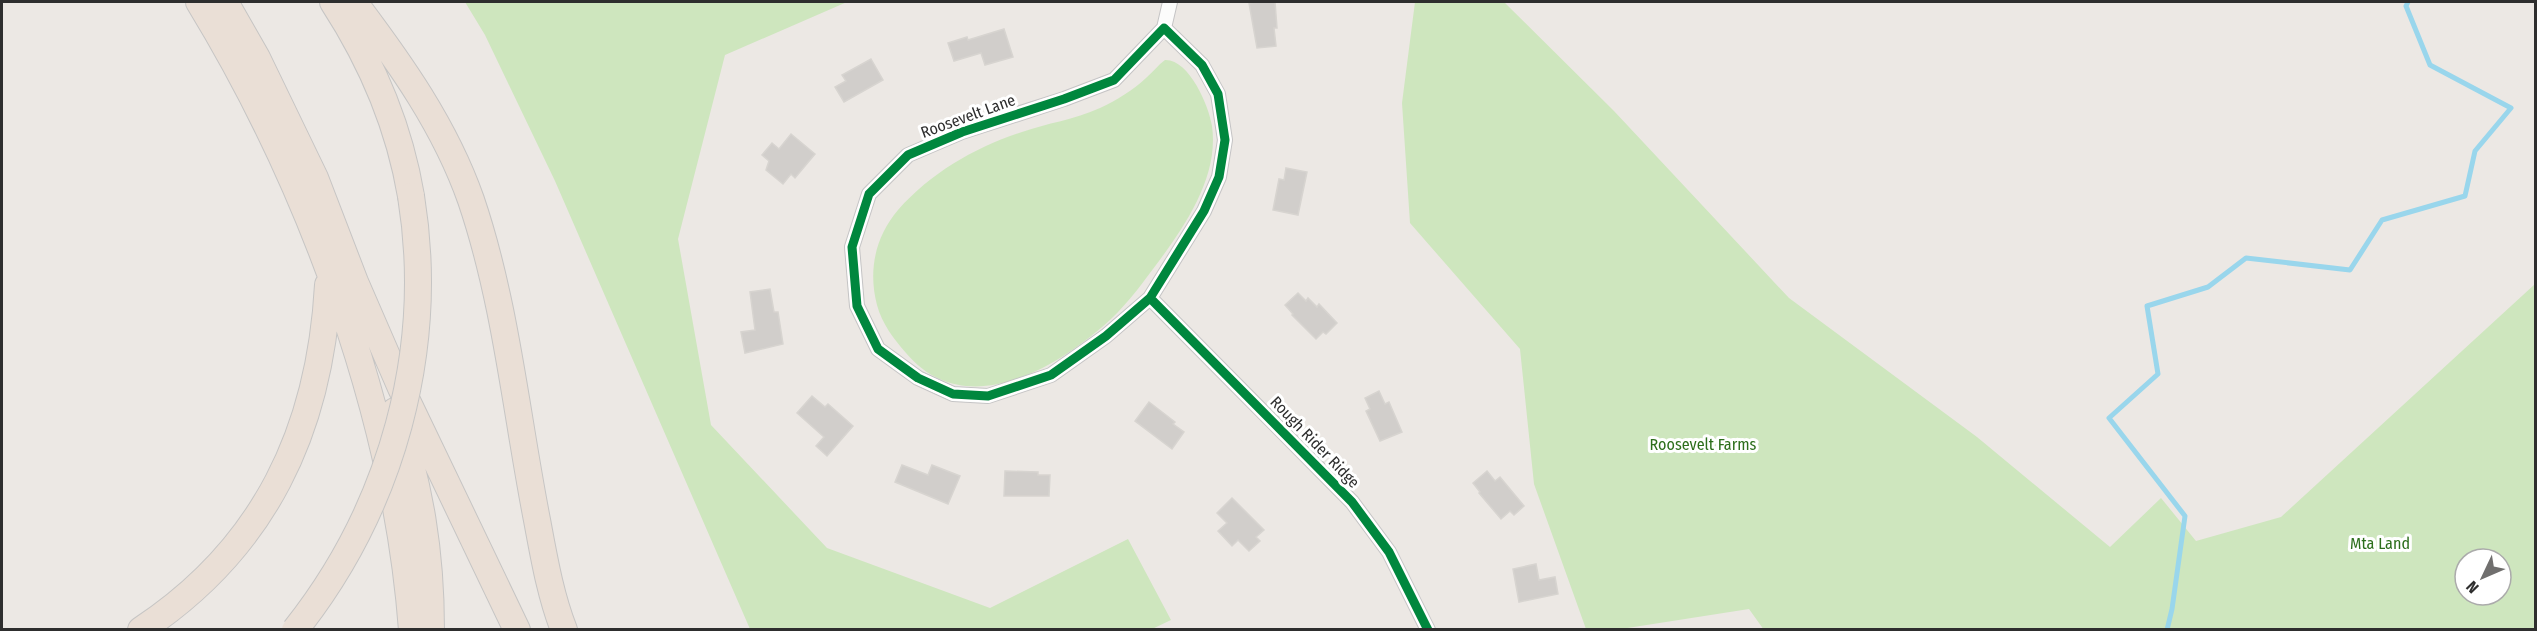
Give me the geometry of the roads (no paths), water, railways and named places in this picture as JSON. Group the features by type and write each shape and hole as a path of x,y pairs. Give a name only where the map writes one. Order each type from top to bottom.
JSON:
{"highway":[{"path":"199,2 263,118 308,216 366,381 399,525 412,630"},
{"path":"225,2 257,58 315,178 355,282 418,425 517,630"},
{"path":"295,630 321,596 350,548 376,493 397,436 414,357 418,305 418,255 411,196 399,140 383,95 364,54 333,2"},
{"path":"354,2 399,62 425,103 445,139 470,199 496,294 548,577 564,630"},
{"path":"141,630 172,608 219,566 248,531 274,491 301,430 316,373 325,324 328,273"},
{"path":"355,282 368,333 404,436 420,498 429,552 431,630"}],"street":[{"path":"1164,28 1170,2"},
{"name":"Roosevelt Lane","path":"1164,28 1202,64 1218,94 1225,140 1219,177 1204,211 1150,298 1106,336 1051,375 988,396 953,394 918,378 878,349 857,306 852,247 869,194 909,155 962,132 1114,80 1164,28"},
{"name":"Rough Rider Ridge","path":"1150,298 1352,502 1389,552 1428,630"}],"waterway":[{"path":"2167,630 2185,516 2109,418 2158,374 2147,306 2208,287 2246,258 2350,270 2382,220 2465,196 2475,151 2511,108 2430,65 2406,6 2408,2"}],"park label":[{"name":"Roosevelt Farms","path":"1703,444"},
{"name":"Mta Land","path":"2380,543"}]}
